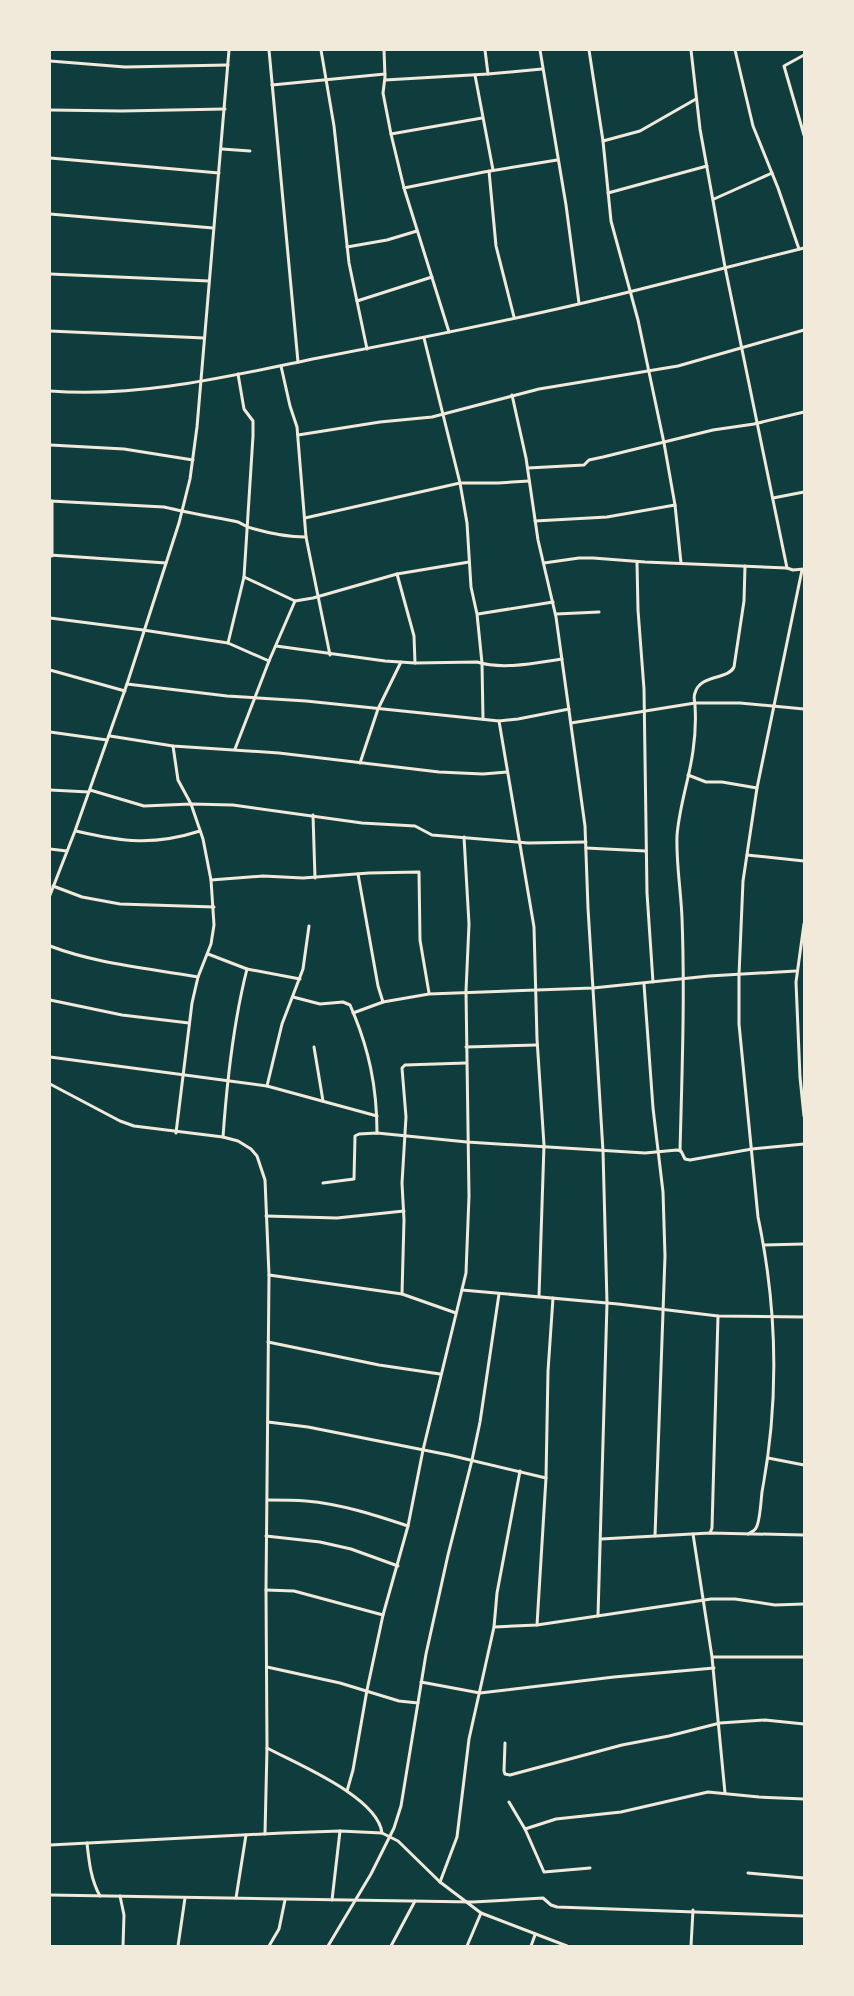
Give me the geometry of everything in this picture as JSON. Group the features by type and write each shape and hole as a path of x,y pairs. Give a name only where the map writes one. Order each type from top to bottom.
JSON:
{"street":[{"path":"50,895 125,691 182,513 193,460 229,50"},
{"path":"269,50 298,362"},
{"path":"321,50 337,147 347,247 367,349"},
{"path":"392,50 384,50 385,80 382,86 391,134 404,188 449,332"},
{"path":"485,50 488,75"},
{"path":"540,50 579,303"},
{"path":"589,50 603,141 613,230 631,291 664,443 675,505 681,563"},
{"path":"691,50 696,99 725,267 759,422 787,568"},
{"path":"735,50 753,126 799,249"},
{"path":"804,55 784,66 804,135"},
{"path":"50,61 125,67 228,65"},
{"path":"385,80 488,75 542,69"},
{"path":"272,85 385,74"},
{"path":"475,75 491,171 495,238 514,317"},
{"path":"603,141 640,130 696,99"},
{"path":"50,110 225,109"},
{"path":"391,134 482,118"},
{"path":"221,149 250,151"},
{"path":"50,158 219,173"},
{"path":"404,188 557,160"},
{"path":"608,193 707,166"},
{"path":"714,199 772,173"},
{"path":"50,214 213,228"},
{"path":"347,247 387,240 417,231"},
{"path":"50,391 109,393 281,366 424,338 631,291 804,248"},
{"path":"50,274 209,281"},
{"path":"357,301 432,277"},
{"path":"298,435 380,422 418,419 556,386 678,366 804,330"},
{"path":"50,331 204,338"},
{"path":"424,338 460,483 467,523 472,595 477,614 482,663 483,719"},
{"path":"281,366 298,435 306,537 330,655"},
{"path":"228,643 244,577 253,423 244,409 238,374"},
{"path":"512,395 555,614 583,799 603,1151 607,1303 598,1616"},
{"path":"528,468 584,465 596,458 713,430 804,412"},
{"path":"50,445 124,449 193,460"},
{"path":"305,518 460,483 529,481"},
{"path":"773,498 804,492"},
{"path":"166,563 50,556 51,501 156,507 306,537"},
{"path":"535,521 608,517 675,505"},
{"path":"544,563 584,558 803,569 757,788 743,881 739,1024 758,1217 764,1245 772,1316 774,1360 768,1458 757,1526 748,1534"},
{"path":"244,577 295,601 318,597 397,574 469,562"},
{"path":"637,562 644,689 646,851 653,983"},
{"path":"745,566 744,600 734,667 730,673 714,677 697,687 694,695 694,745 680,808 677,838 682,919 680,1151 685,1159 690,1160 752,1149 804,1144"},
{"path":"397,574 414,636 415,663"},
{"path":"235,749 295,601"},
{"path":"477,614 553,603"},
{"path":"555,614 599,612"},
{"path":"50,618 228,643 269,661"},
{"path":"276,646 330,655 415,663 526,664 562,659"},
{"path":"360,763 378,709 401,662"},
{"path":"50,670 125,691"},
{"path":"127,684 202,694 498,721 569,709"},
{"path":"571,723 695,703 740,703 804,709"},
{"path":"498,721 534,927 537,1045 544,1145 539,1296"},
{"path":"50,732 173,746 235,749 439,772 483,774 507,772"},
{"path":"173,746 178,780 191,804 201,831 214,907 213,936 198,977 192,1003 176,1133"},
{"path":"688,775 706,783 722,782 757,788"},
{"path":"50,790 89,791 144,807 191,804 233,805 381,825 415,826 432,836 521,843 586,842"},
{"path":"313,815 315,878"},
{"path":"75,831 137,842 166,840 201,831"},
{"path":"347,1791 384,1615 408,1526 423,1450 462,1290 467,1253 469,1196 466,991 469,924 464,837"},
{"path":"586,848 646,851"},
{"path":"50,849 67,851"},
{"path":"746,855 804,861"},
{"path":"211,880 263,876 315,878 419,872 420,940 429,994"},
{"path":"358,874 378,986 383,1002"},
{"path":"53,886 82,897 120,904 214,907"},
{"path":"804,924 796,971 798,1045 804,1116"},
{"path":"267,1086 282,1024 306,959 309,926"},
{"path":"50,946 108,963 198,977"},
{"path":"207,954 247,969 300,980"},
{"path":"224,1137 227,1081 235,1024 247,969"},
{"path":"353,1013 383,1002 429,994 593,988 796,971"},
{"path":"644,984 653,1108 663,1192 665,1256 655,1536"},
{"path":"292,997 320,1004 346,1002 350,1005 371,1065 375,1086 377,1133"},
{"path":"50,1000 112,1014 189,1023"},
{"path":"466,1047 537,1045"},
{"path":"314,1047 323,1101"},
{"path":"50,1057 267,1086 377,1116"},
{"path":"402,1294 405,1092 402,1070 404,1066 466,1063"},
{"path":"50,1084 120,1121 145,1129 224,1137 246,1145 257,1156 265,1180 268,1275 265,1834"},
{"path":"323,1183 354,1179 355,1138 358,1135 377,1133 467,1142 544,1145 603,1151 680,1151"},
{"path":"266,1216 337,1218 404,1211"},
{"path":"764,1245 804,1244"},
{"path":"268,1275 402,1294 456,1312"},
{"path":"462,1290 539,1296 718,1316 804,1317"},
{"path":"328,1947 357,1901 390,1836 404,1794 407,1762 421,1682 447,1555 472,1460 499,1294"},
{"path":"537,1625 546,1478 548,1371 553,1298"},
{"path":"710,1533 712,1528 718,1316"},
{"path":"268,1342 379,1365 441,1374"},
{"path":"268,1422 308,1427 423,1450 546,1478"},
{"path":"768,1458 804,1465"},
{"path":"440,1882 457,1837 469,1739 494,1627 497,1593 520,1471"},
{"path":"268,1500 307,1501 340,1507 408,1526"},
{"path":"601,1539 693,1533 804,1535"},
{"path":"693,1533 714,1668 725,1793"},
{"path":"266,1536 303,1539 340,1547 398,1566"},
{"path":"266,1590 294,1592 384,1615"},
{"path":"494,1627 537,1625 704,1600 735,1599 775,1605 804,1604"},
{"path":"712,1657 804,1657"},
{"path":"267,1667 367,1690 399,1701 418,1703"},
{"path":"421,1682 480,1693 714,1668"},
{"path":"505,1743 504,1771 505,1774 510,1775 622,1744 669,1736 720,1723 765,1720 804,1724"},
{"path":"267,1748 347,1791 377,1818 382,1833"},
{"path":"525,1829 556,1820 630,1811 712,1791 759,1797 804,1799"},
{"path":"509,1802 525,1829 545,1872 590,1868"},
{"path":"332,1900 340,1831"},
{"path":"50,1845 340,1831 382,1833 390,1836 440,1882 481,1913 567,1947"},
{"path":"236,1899 246,1835"},
{"path":"87,1844 89,1864 100,1896"},
{"path":"748,1873 804,1878"},
{"path":"50,1895 465,1902 540,1898 546,1899 551,1905 557,1907 804,1916"},
{"path":"120,1896 124,1915 123,1947"},
{"path":"178,1947 185,1898"},
{"path":"269,1947 279,1929 285,1899"},
{"path":"391,1947 415,1901"},
{"path":"691,1947 693,1911"},
{"path":"467,1947 481,1913"},
{"path":"531,1947 535,1935"}]}
